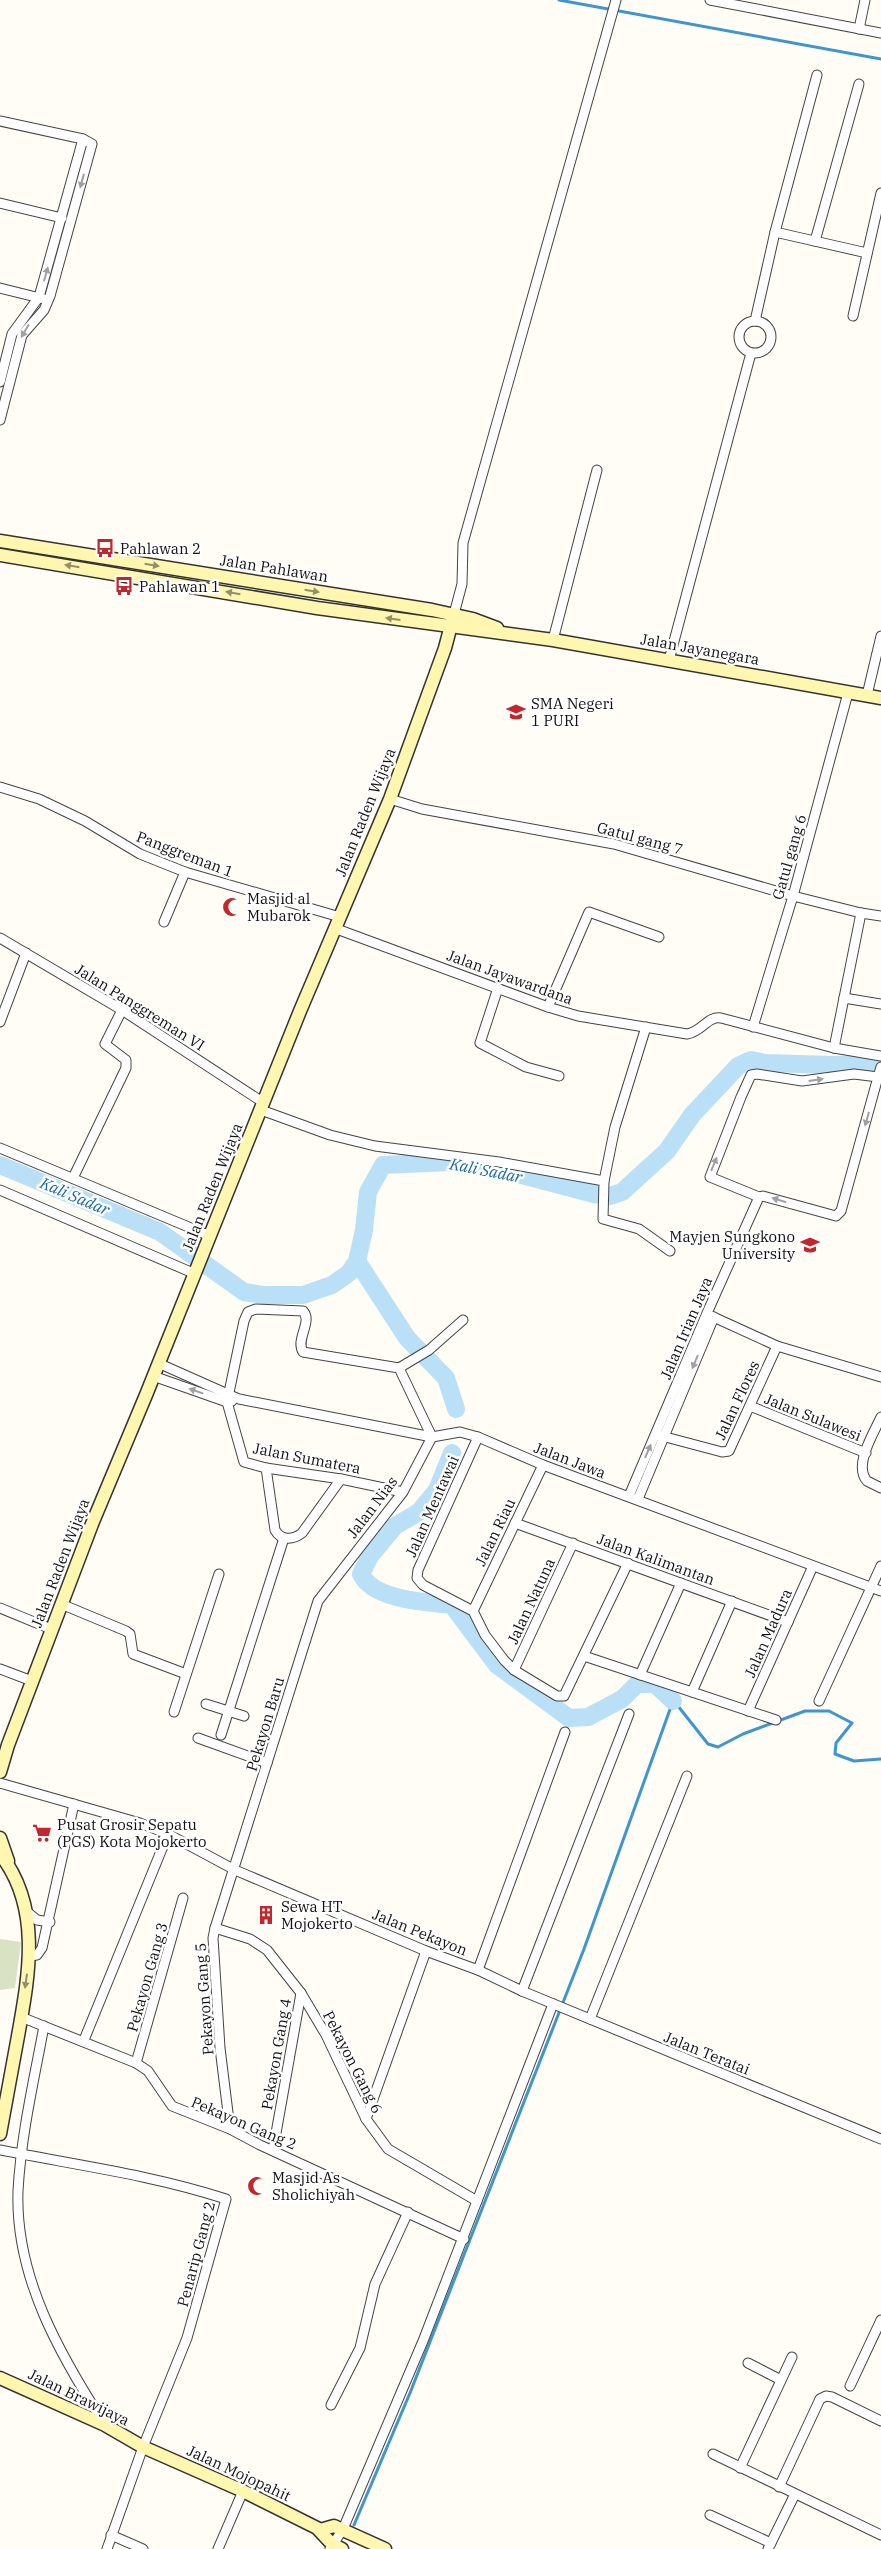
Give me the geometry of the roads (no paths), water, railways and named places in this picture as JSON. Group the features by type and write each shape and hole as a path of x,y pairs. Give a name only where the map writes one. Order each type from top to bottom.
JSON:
{"main road":[{"name":"Jalan Pahlawan","path":"0,541 454,614"},
{"name":"Jalan Pahlawan","path":"0,554 317,608 451,628"},
{"path":"101,570 103,557"},
{"name":"Jalan Raden Wijaya","path":"0,1772 4,1744 32,1681 51,1629 195,1270 337,922 390,799 451,628 454,614"},
{"name":"Jalan Jayanegara","path":"454,614 514,634"},
{"name":"Jalan Jayanegara","path":"451,628 553,640 881,698"},
{"path":"0,1838 9,1866 19,1886 26,1911 30,1944 21,2017 0,2134"},
{"path":"0,1854 9,1866"},
{"path":"0,2370 25,2389"},
{"name":"Jalan Brawijaya","path":"0,2378 105,2426 143,2447"},
{"name":"Jalan Mojopahit","path":"143,2447 242,2491 320,2530"},
{"path":"334,2547 320,2530 334,2526 386,2549"}],"street":[{"path":"454,614 462,584 463,543 616,0"},
{"path":"710,0 881,33"},
{"path":"859,29 865,0"},
{"path":"754,321 816,74"},
{"path":"815,241 859,84"},
{"path":"0,121 83,139 91,142 92,146 49,300 44,310 22,335 0,420"},
{"path":"0,382 2,365 15,328 39,297 83,139"},
{"path":"853,316 881,193"},
{"path":"0,203 62,218"},
{"path":"775,232 867,253"},
{"path":"0,288 49,300"},
{"path":"754,321 760,321 769,328 771,339 766,349 751,353 743,347 740,333 745,324 754,321"},
{"path":"669,660 751,353"},
{"path":"553,640 597,470"},
{"path":"867,696 881,636"},
{"name":"Gatul gang 6","path":"753,1027 793,896 848,693"},
{"name":"Panggreman 1","path":"0,787 40,799 85,821 128,848 185,872 337,922"},
{"name":"Gatul gang 7","path":"390,799 431,810 614,844 793,896 861,913 881,916"},
{"path":"164,922 185,872"},
{"path":"548,1007 589,912 659,937"},
{"path":"834,1048 861,913"},
{"name":"Jalan Jayawardana","path":"337,922 498,988 578,1016 692,1033 715,1017 834,1048 881,1056"},
{"name":"Jalan Panggreman VI","path":"0,938 122,1010 263,1106 330,1135 375,1146 498,1162 604,1183"},
{"path":"0,1022 26,953"},
{"path":"498,988 480,1043 526,1067 559,1076"},
{"path":"844,998 881,1004"},
{"path":"73,1178 126,1068 126,1060 105,1044 122,1010"},
{"path":"646,1027 615,1126 604,1183 603,1219 639,1229 670,1250"},
{"path":"756,1074 802,1081 854,1074 880,1074 839,1214 833,1216 763,1196 759,1197 710,1177 737,1106 752,1076 756,1074"},
{"path":"0,1148 209,1237"},
{"path":"0,1190 195,1270"},
{"name":"Jalan Irian Jaya","path":"634,1498 759,1197"},
{"path":"228,1397 244,1321 252,1310 305,1312 306,1317 300,1347 305,1353 399,1368 429,1350 463,1320"},
{"path":"710,1315 777,1346 881,1377"},
{"name":"Jalan Flores","path":"660,1436 726,1453 731,1449 777,1346"},
{"name":"Jalan Jawa","path":"158,1363 228,1397"},
{"path":"399,1368 432,1437"},
{"name":"Jalan Jawa","path":"153,1376 239,1400 432,1437 443,1437 460,1432 478,1437 543,1465 872,1587 881,1592"},
{"name":"Jalan Sumatera","path":"228,1397 243,1459 250,1465 341,1479 404,1492"},
{"name":"Jalan Sulawesi","path":"750,1406 866,1453"},
{"path":"881,1417 866,1453 862,1474 867,1481 881,1488"},
{"name":"Jalan Nias","path":"326,1590 404,1492 432,1437"},
{"name":"Jalan Mentawai","path":"473,1610 423,1585 417,1578 418,1570 478,1437"},
{"name":"Jalan Riau","path":"473,1610 543,1465"},
{"path":"266,1468 275,1530 284,1538 294,1538 302,1533 341,1479"},
{"name":"Jalan Kalimantan","path":"515,1522 788,1622"},
{"path":"222,1736 284,1538"},
{"name":"Jalan Natuna","path":"514,1670 573,1543"},
{"path":"473,1610 491,1644 514,1670 557,1696 562,1696 584,1656 628,1563"},
{"name":"Jalan Madura","path":"748,1711 814,1566"},
{"path":"819,1701 881,1566"},
{"path":"174,1712 219,1574"},
{"path":"640,1675 681,1583"},
{"name":"Pekayon Baru","path":"235,1870 313,1614 326,1590"},
{"path":"692,1692 732,1601"},
{"path":"61,1604 126,1631 130,1634 133,1654 186,1674"},
{"path":"0,1608 51,1629"},
{"path":"584,1656 776,1720"},
{"path":"0,1669 32,1681"},
{"path":"206,1704 244,1716"},
{"path":"522,1991 628,1714"},
{"path":"478,1970 565,1732"},
{"path":"198,1738 267,1763"},
{"path":"590,2020 687,1776"},
{"name":"Jalan Pekayon","path":"0,1783 127,1818 168,1834 235,1870 426,1951 478,1970 522,1991"},
{"path":"29,1956 37,1955 42,1948 50,1922 74,1804"},
{"path":"84,2040 168,1834"},
{"name":"Pekayon Gang 5","path":"230,2129 220,2048 215,1928 235,1870"},
{"name":"Pekayon Gang 3","path":"136,2063 183,1898"},
{"path":"26,1911 37,1920 50,1922"},
{"name":"Pekayon Gang 6","path":"215,1928 250,1939 263,1946 301,1993 326,2035 366,2119 388,2149 397,2156 477,2201"},
{"path":"366,2119 426,1951"},
{"name":"Jalan Teratai","path":"522,1991 881,2139"},
{"name":"Pekayon Gang 4","path":"273,2150 301,1993"},
{"path":"334,2547 423,2341 555,2005"},
{"name":"Pekayon Gang 2","path":"21,2017 84,2040 136,2063 148,2071 172,2106 230,2129 464,2239"},
{"path":"44,2026 21,2154 18,2193 21,2233 31,2283 49,2327 70,2370 105,2426"},
{"name":"Penarip Gang 2","path":"0,2150 145,2177 188,2187 226,2199 187,2338 143,2447"},
{"path":"331,2405 360,2348 375,2284 408,2212"},
{"path":"850,2386 881,2320"},
{"path":"740,2468 792,2357"},
{"path":"748,2363 781,2380"},
{"path":"779,2487 820,2399 826,2396 832,2397 881,2421"},
{"path":"107,2549 143,2447"},
{"path":"713,2454 881,2535"},
{"path":"218,2549 242,2491"},
{"path":"710,2515 769,2546 795,2494"},
{"path":"112,2535 143,2549"}],"waterway":[{"path":"559,0 881,59"},
{"name":"Kali Sadar","path":"0,1165 160,1232 244,1292 264,1295 303,1295 332,1285 349,1273 357,1261 364,1230 368,1192 383,1165 450,1162 506,1171 594,1194 610,1196 622,1192 667,1151 692,1115 738,1066 751,1060 765,1063 868,1064 881,1066"},
{"path":"357,1261 407,1338 446,1378 456,1409"},
{"path":"452,1453 437,1490 419,1512 395,1526 370,1556 361,1574 367,1583 388,1594 401,1598 452,1605 497,1665 569,1718 588,1717 622,1699 637,1684 655,1684 673,1701"},
{"path":"464,2239 469,2242 584,1949 673,1701"},
{"path":"674,1701 708,1744 718,1747 743,1734 805,1711 829,1711 852,1723 836,1743 835,1754 854,1761 881,1759"},
{"path":"354,2525 410,2393 469,2242"}],"place":[{"name":"Pahlawan 2","path":"105,548"},
{"name":"Pahlawan 1","path":"124,586"},
{"name":"SMA Negeri 1 PURI","path":"516,712"},
{"name":"Masjid al Mubarok","path":"232,907"},
{"name":"Mayjen Sungkono University","path":"810,1245"},
{"name":"Pusat Grosir Sepatu (PGS) Kota Mojokerto","path":"42,1833"},
{"name":"Sewa HT Mojokerto","path":"266,1915"},
{"name":"Masjid As Sholichiyah","path":"257,2186"}]}
